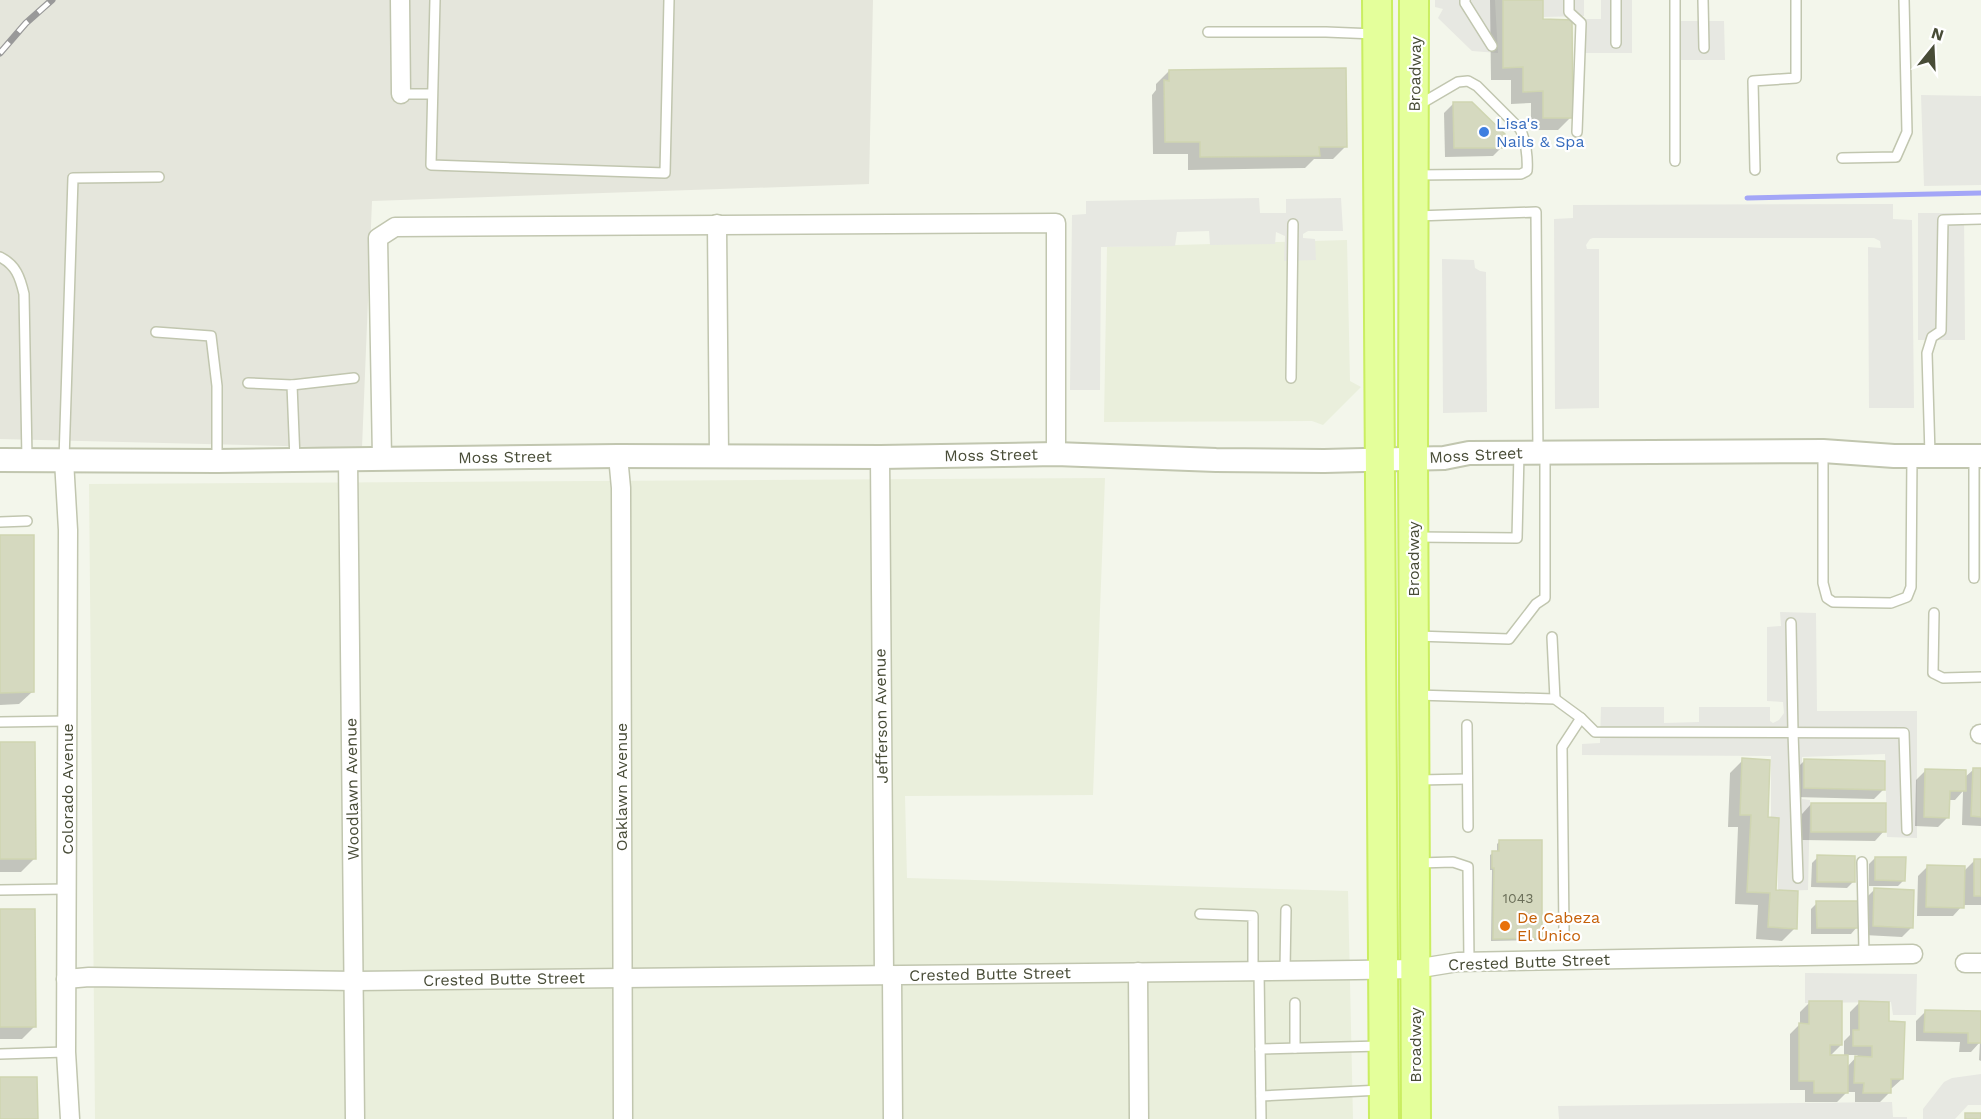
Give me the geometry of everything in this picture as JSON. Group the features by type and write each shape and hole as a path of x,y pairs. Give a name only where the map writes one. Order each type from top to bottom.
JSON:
{"main road":[{"name":"Broadway","path":"1377,0 1384,1119"},
{"name":"Broadway","path":"1414,0 1413,636 1416,1119"}],"street":[{"path":"400,0 401,94"},
{"path":"382,458 378,238 395,227 717,224 1056,223 1056,454"},
{"path":"717,224 719,456"},
{"name":"Moss Street","path":"0,460 217,461 1056,454 1216,460 1324,461 1444,458 1469,453 1823,451 1921,456 1978,456"},
{"name":"Oaklawn Avenue","path":"618,456 621,510 623,1119"},
{"name":"Jefferson Avenue","path":"880,457 888,975 893,1119"},
{"name":"Woodlawn Avenue","path":"348,459 356,1119"},
{"name":"Colorado Avenue","path":"64,460 68,531 66,1053 70,1119"},
{"name":"Crested Butte Street","path":"66,979 89,977 355,981 1415,969 1458,962 1912,954"},
{"path":"1138,972 1139,1119"}],"lane":[{"path":"435,0 430,165 665,173 669,0"},
{"path":"1465,0 1492,46"},
{"path":"1569,0 1569,12 1581,23 1577,132"},
{"path":"1616,0 1616,43"},
{"path":"1675,0 1675,161"},
{"path":"1703,0 1704,48"},
{"path":"1755,170 1753,81 1796,78 1796,0"},
{"path":"1842,158 1896,156 1907,132 1904,0"},
{"path":"1208,32 1377,34"},
{"path":"1413,175 1521,174 1527,171 1523,134 1477,86 1468,81 1458,82 1414,108"},
{"path":"401,94 432,94"},
{"path":"64,460 73,178 159,177"},
{"path":"1413,216 1536,212 1534,453 1545,598 1536,604 1509,639 1413,636"},
{"path":"1823,451 1823,583 1827,598 1833,602 1891,603 1907,597 1911,587 1927,353 1932,337 1941,331 1943,220 1981,219"},
{"path":"1292,378 1293,224"},
{"path":"0,257 11,262 21,279 24,294 27,461"},
{"path":"156,332 211,336 218,386 217,461"},
{"path":"248,383 292,385 354,378"},
{"path":"292,385 295,460"},
{"path":"1413,537 1516,538 1534,453"},
{"path":"1974,578 1978,456"},
{"path":"0,522 27,521"},
{"path":"1935,613 1934,673 1943,678 1981,677"},
{"path":"1791,623 1798,878"},
{"path":"1552,637 1555,699"},
{"path":"1414,695 1555,699 1581,718 1595,732 1904,733 1907,830"},
{"path":"1564,931 1562,747 1581,718"},
{"path":"0,722 67,721"},
{"path":"1467,724 1468,827"},
{"path":"1414,780 1467,779"},
{"path":"1414,863 1453,862 1468,867 1469,962"},
{"path":"1862,862 1864,954"},
{"path":"0,890 67,889"},
{"path":"1285,970 1286,910"},
{"path":"1200,914 1253,916 1261,1119"},
{"path":"1294,1003 1295,1048"},
{"path":"1260,1049 1384,1046"},
{"path":"0,1054 66,1053"},
{"path":"1261,1096 1384,1089"}],"shaded area":[{"path":"0,0 873,0 869,184 372,201 362,448 0,439"},
{"path":"1435,0 1495,0 1498,53 1472,51 1438,18 1443,9 1435,7"},
{"path":"1542,0 1584,0 1584,16 1543,17"},
{"path":"1601,0 1632,0 1632,53 1585,53 1585,19 1601,19"},
{"path":"1681,21 1724,21 1725,60 1681,60"},
{"path":"1921,95 1981,96 1981,185 1924,186"},
{"path":"1259,198 1260,213 1286,213 1286,199 1341,198 1343,231 1308,231 1303,234 1303,238 1315,239 1316,260 1284,261 1285,236 1276,232 1275,244 1210,245 1209,231 1177,232 1175,246 1101,247 1100,390 1070,390 1072,215 1086,214 1086,201"},
{"path":"1893,204 1893,219 1912,220 1914,408 1869,408 1868,247 1881,248 1880,241 1874,238 1593,238 1586,245 1587,249 1599,249 1599,408 1555,409 1554,219 1573,218 1573,205"},
{"path":"1918,213 1964,213 1965,340 1918,340"},
{"path":"1347,240 1350,381 1361,387 1323,425 1312,421 1104,422 1107,247"},
{"path":"1442,259 1474,260 1475,268 1486,272 1487,412 1443,413"},
{"path":"1105,478 1093,795 905,796 907,878 1348,891 1353,1119 95,1119 89,484"},
{"path":"1780,612 1816,613 1817,711 1917,711 1917,838 1887,837 1885,754 1802,757 1802,799 1810,800 1808,890 1778,891 1778,817 1771,817 1771,756 1582,755 1582,744 1600,743 1601,707 1664,707 1664,723 1699,722 1699,707 1770,707 1770,721 1773,723 1779,720 1784,713 1783,702 1767,701 1767,627 1781,626"},
{"path":"1805,973 1917,974 1916,1015 1893,1015 1891,1002 1805,1003"},
{"path":"1981,1074 1981,1105 1968,1105 1955,1119 1923,1119 1923,1109 1944,1082 1952,1078"},
{"path":"1892,1102 1893,1117 1907,1117 1907,1119 1559,1119 1558,1106"}],"building":[{"path":"1503,0 1543,0 1543,19 1572,20 1573,118 1543,118 1543,91 1523,92 1523,67 1503,68"},
{"path":"1346,68 1347,147 1319,147 1320,156 1200,157 1200,142 1165,142 1164,80 1169,81 1169,70"},
{"path":"1453,102 1472,102 1505,134 1504,148 1454,148"},
{"path":"0,535 34,535 34,692 0,693"},
{"path":"0,742 35,742 36,859 0,859"},
{"path":"1742,758 1770,760 1768,817 1779,818 1776,890 1798,891 1797,929 1768,927 1770,893 1747,892 1751,815 1740,815"},
{"path":"1804,759 1885,761 1885,790 1804,788"},
{"path":"1973,768 1981,768 1981,817 1971,816"},
{"path":"1925,769 1966,770 1966,791 1950,791 1949,818 1924,817"},
{"path":"1811,803 1886,803 1886,832 1811,832"},
{"path":"1499,840 1542,840 1542,938 1493,939 1494,868 1492,868 1492,851 1499,851"},
{"path":"1817,855 1855,856 1855,882 1817,882"},
{"path":"1875,857 1906,857 1905,881 1875,880"},
{"path":"1974,859 1981,859 1981,896 1974,896"},
{"path":"1927,865 1965,866 1964,908 1926,907"},
{"path":"1874,888 1914,890 1913,928 1873,926"},
{"path":"1816,901 1858,901 1859,928 1817,928"},
{"path":"0,909 35,909 36,1027 0,1027"},
{"path":"1809,1001 1842,1001 1842,1045 1830,1045 1830,1055 1848,1055 1848,1093 1814,1093 1814,1081 1799,1081 1799,1023 1809,1024"},
{"path":"1859,1001 1889,1002 1889,1021 1905,1022 1903,1079 1891,1079 1891,1093 1863,1093 1864,1083 1854,1083 1855,1056 1872,1057 1872,1046 1853,1046 1853,1030 1859,1030"},
{"path":"1925,1010 1981,1011 1981,1043 1968,1043 1968,1033 1924,1032"},
{"path":"0,1077 37,1077 38,1119 0,1119"},
{"path":"1965,1113 1981,1113 1981,1119 1965,1119"}],"waterway":[{"path":"1747,198 1981,193"}],"railway":[{"path":"0,53 26,23 52,0"}],"place":[{"name":"Lisa's Nails & Spa","path":"1484,132"},
{"name":"De Cabeza El Único","path":"1505,926"}]}
